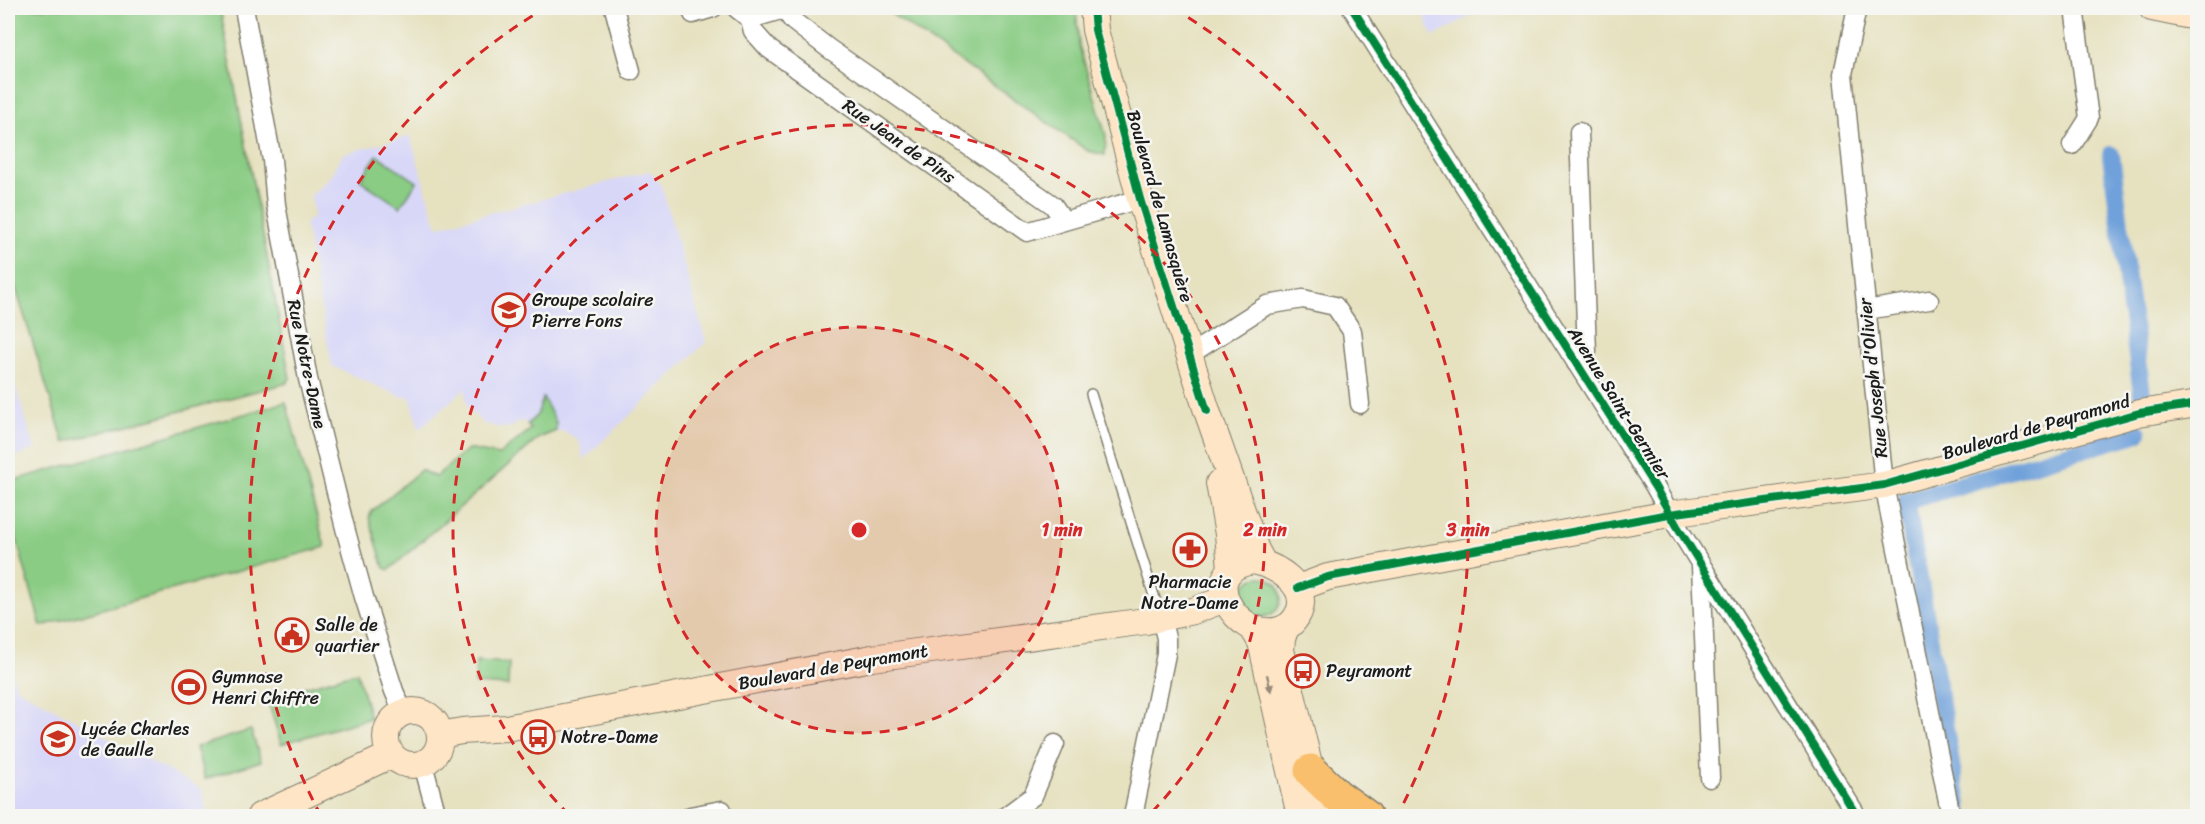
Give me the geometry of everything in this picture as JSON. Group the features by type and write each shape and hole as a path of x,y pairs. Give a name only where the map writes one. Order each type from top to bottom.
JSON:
{"highway":[{"path":"1311,771 1336,795 1365,816"}],"street":[{"name":"Rue Notre-Dame","path":"244,8 272,160 274,193 308,379 364,597 403,712"},
{"path":"614,8 632,71"},
{"path":"691,8 693,14 713,8"},
{"name":"Rue Jean de Pins","path":"1064,221 1053,205 828,48 793,21 784,8 743,13 753,31 769,50 1027,232 1140,200"},
{"name":"Boulevard de Lamasquère","path":"1093,8 1095,30 1140,200 1207,411 1256,550 1263,563"},
{"name":"Avenue Saint-Germier","path":"1352,8 1655,487 1700,565 1857,816"},
{"name":"Rue Joseph d'Olivier","path":"1857,8 1843,74 1884,485 1951,816"},
{"path":"2072,145 2089,118 2074,8"},
{"path":"2152,8 2198,16"},
{"path":"1576,363 1587,352 1579,132"},
{"path":"1189,355 1267,305 1303,299 1335,306 1352,331 1360,404"},
{"path":"1866,310 1929,300"},
{"name":"Boulevard de Peyramond","path":"1884,485 2139,413 2198,404"},
{"name":"Boulevard de Lamasquère","path":"1207,411 1228,534 1231,569"},
{"path":"1298,588 1328,577 1670,514 1884,485"},
{"path":"1244,562 1263,563 1289,579 1298,588 1301,596 1297,617 1286,627 1269,632 1252,627 1231,610 1223,591 1224,582 1231,569 1244,562"},
{"path":"1700,565 1710,778"},
{"name":"Boulevard de Peyramont","path":"440,735 506,728 883,656 1161,618 1193,611 1225,599"},
{"path":"1133,816 1166,654 1166,638 1161,618"},
{"path":"1252,627 1260,642 1300,816"},
{"path":"1286,627 1281,650 1322,816"},
{"path":"403,712 420,712 428,716 435,721 440,735 440,746 436,753 423,764 406,765 391,755 385,739 386,731 396,717 403,712"},
{"path":"1006,816 1033,796 1055,744"},
{"path":"260,816 391,755"},
{"path":"423,764 437,816"},
{"path":"690,816 722,810"}],"lane":[{"path":"1091,394 1161,618"}],"shaded area":[{"path":"1421,8 1476,8 1468,17 1433,37"},
{"name":"Groupe scolaire Pierre Fons","path":"410,136 437,227 650,171 661,185 706,342 583,460 577,439 564,431 548,433 539,438 523,420 511,427 501,428 483,423 469,410 465,388 419,429 410,397 402,397 332,366 305,223 314,217 311,195 330,178 343,154"},
{"path":"8,361 35,449 8,460"},
{"name":"Lycée Charles de Gaulle","path":"8,669 10,669 17,688 201,789 208,816 8,816"}],"green space":[{"path":"8,8 220,8 290,378 287,383 64,442 8,264"},
{"path":"883,8 1076,8 1079,45 1106,136 1105,155 1088,151"},
{"path":"377,155 417,182 400,207 360,180"},
{"path":"543,398 556,422 556,431 539,438 389,570 384,568 369,518 371,512 421,470 435,477 468,449 499,455 531,429 527,425 537,415"},
{"path":"286,402 325,547 41,626 8,509 8,482"},
{"path":"1261,577 1275,583 1281,597 1275,611 1261,617 1247,611 1241,597 1247,583"},
{"path":"476,661 509,663 508,686 475,684"},
{"path":"357,672 370,718 281,744 267,698"},
{"path":"251,730 261,761 205,779 196,747"}],"waterway":[{"path":"2111,155 2142,394"},
{"path":"1960,816 1906,501 2138,433"}],"cycle path":[{"path":"1093,8 1095,30 1140,199 1207,411"},
{"path":"1352,8 1655,487 1857,816"},
{"path":"1298,588 1328,577 1669,514 1884,485 2139,413 2198,404"}],"place":[{"name":"Groupe scolaire Pierre Fons","path":"509,310"},
{"name":"Pharmacie Notre-Dame","path":"1190,550"},
{"name":"Salle de quartier","path":"292,635"},
{"name":"Peyramont","path":"1303,671"},
{"name":"Gymnase Henri Chiffre","path":"189,687"},
{"name":"Notre-Dame","path":"538,737"},
{"name":"Lycée Charles de Gaulle","path":"58,739"}]}
